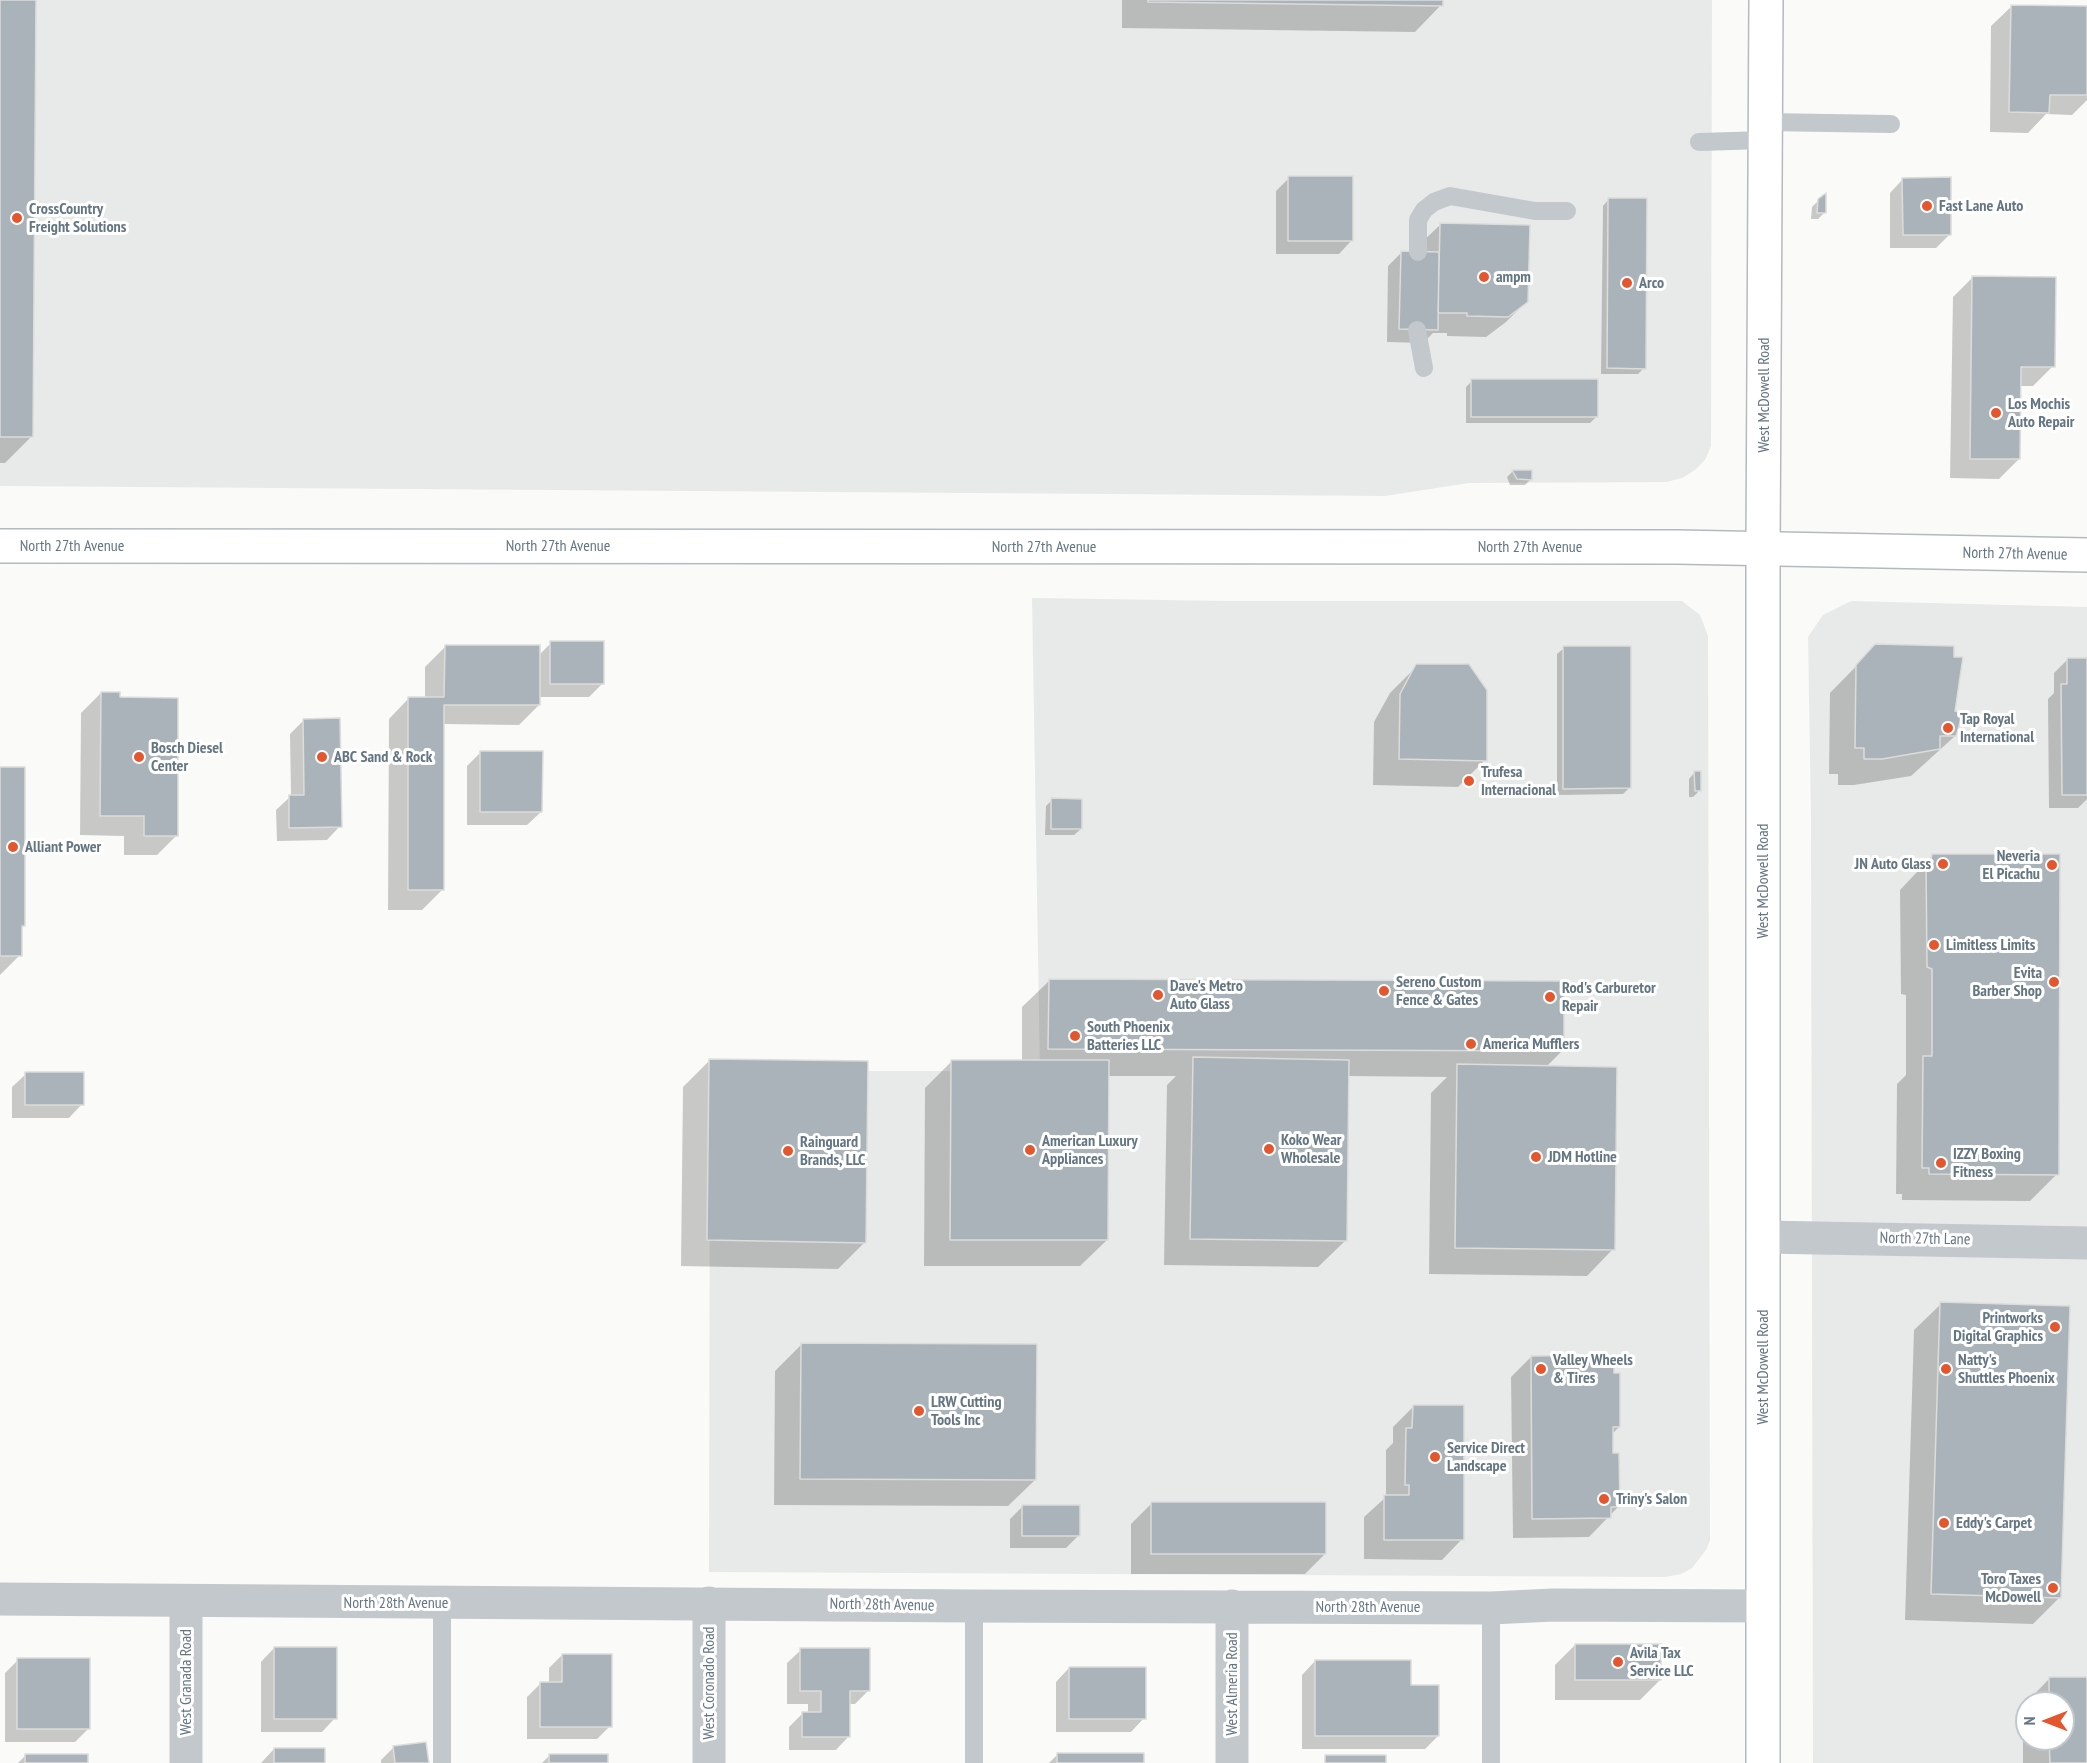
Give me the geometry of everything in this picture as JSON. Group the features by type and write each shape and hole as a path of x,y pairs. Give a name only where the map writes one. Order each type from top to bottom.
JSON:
{"main road":[{"name":"West McDowell Road","path":"1763,1763 1763,548 1766,0"},
{"name":"North 27th Avenue","path":"0,546 1763,548 2087,555"}],"street":[{"name":"North 27th Lane","path":"1763,1237 2087,1243"},
{"name":"North 28th Avenue","path":"0,1599 974,1606 1491,1608 1553,1605 1763,1606"},
{"name":"West Granada Road","path":"186,1601 186,1763"},
{"name":"West Coronado Road","path":"709,1603 709,1763"},
{"name":"West Almeria Road","path":"1232,1606 1232,1763"}],"lane":[{"path":"1699,142 1765,131 1891,124"},
{"path":"1418,252 1418,220 1424,210 1434,202 1450,196 1535,211 1567,211"},
{"path":"1417,330 1424,368"},
{"path":"442,1603 442,1763"},
{"path":"974,1606 974,1763"},
{"path":"1491,1608 1491,1763"}],"shaded area":[{"path":"0,0 1712,0 1711,446 1705,460 1695,470 1682,478 1666,482 1469,483 1385,496 0,486"},
{"path":"1032,598 1229,601 1682,601 1700,615 1708,636 1710,1540 1706,1550 1692,1568 1681,1574 1665,1577 709,1572 710,1071 1040,1071"},
{"path":"1851,601 2087,607 2087,1763 1813,1763 1811,819 1808,637 1823,615"}],"building":[{"name":"CrossCountry Freight Solutions","path":"0,0 36,0 33,437 0,437"},
{"path":"1148,0 1443,0 1443,6 1148,2"},
{"path":"2011,5 2087,6 2087,95 2050,95 2049,113 2009,112"},
{"path":"1288,176 1353,176 1353,241 1288,241"},
{"name":"Fast Lane Auto","path":"1951,177 1951,235 1903,235 1902,178"},
{"path":"1826,193 1826,213 1817,213 1818,199"},
{"name":"Arco","path":"1608,198 1647,198 1646,369 1607,368"},
{"name":"ampm","path":"1440,223 1530,225 1528,302 1508,317 1438,313"},
{"path":"1401,251 1439,252 1438,330 1399,329"},
{"name":"Los Mochis Auto Repair","path":"1972,276 2056,277 2055,367 2021,367 2020,459 1970,459"},
{"path":"1471,379 1598,379 1598,417 1471,417"},
{"path":"1512,470 1532,470 1532,480 1517,479"},
{"path":"550,641 604,641 604,684 550,684"},
{"path":"1875,644 1954,646 1954,657 1963,657 1955,711 1963,713 1956,736 1940,736 1940,749 1882,759 1864,759 1864,748 1855,748 1856,665"},
{"path":"445,645 540,645 540,705 444,705 444,890 408,890 408,697 444,697"},
{"path":"1563,646 1631,646 1631,788 1563,789"},
{"path":"2067,658 2087,658 2087,795 2062,795 2061,684 2067,684"},
{"path":"1416,664 1469,664 1487,690 1487,761 1399,759 1400,694"},
{"name":"Bosch Diesel Center","path":"101,692 120,692 120,697 178,698 178,836 144,836 144,816 100,816"},
{"name":"ABC Sand & Rock","path":"340,718 342,827 289,828 289,795 304,795 303,719"},
{"path":"480,751 543,751 542,812 480,812"},
{"name":"Alliant Power","path":"0,767 25,767 25,926 22,926 22,956 0,956"},
{"path":"1694,771 1701,771 1701,791 1695,791"},
{"path":"1051,798 1082,799 1082,829 1051,829"},
{"path":"1932,854 2060,854 2059,1175 1929,1174 1929,1168 1922,1168 1923,1056 1932,1056 1932,969 1927,967 1926,861 1931,860"},
{"path":"1049,979 1564,981 1564,1051 1048,1049"},
{"name":"Koko Wear Wholesale","path":"1193,1057 1349,1060 1347,1241 1190,1239"},
{"name":"Rainguard Brands, LLC","path":"709,1059 868,1061 866,1243 707,1240"},
{"name":"American Luxury Appliances","path":"951,1060 1109,1060 1108,1240 950,1240"},
{"name":"JDM Hotline","path":"1457,1064 1617,1067 1615,1250 1455,1248"},
{"path":"25,1072 84,1072 84,1105 25,1105"},
{"path":"1940,1302 2070,1306 2061,1598 1931,1594"},
{"name":"LRW Cutting Tools Inc","path":"801,1343 1037,1344 1036,1480 800,1479"},
{"path":"1614,1355 1614,1373 1620,1373 1620,1427 1613,1427 1613,1453 1619,1453 1620,1507 1611,1507 1611,1518 1532,1519 1531,1356"},
{"name":"Service Direct Landscape","path":"1413,1405 1464,1405 1464,1540 1384,1540 1384,1495 1409,1495 1409,1485 1405,1485 1406,1428 1412,1428"},
{"path":"1151,1502 1326,1502 1326,1554 1151,1554"},
{"path":"1022,1505 1080,1505 1080,1536 1022,1536"},
{"name":"Avila Tax Service LLC","path":"1575,1644 1661,1644 1661,1680 1575,1680"},
{"path":"274,1647 337,1647 337,1719 274,1719"},
{"path":"800,1648 870,1648 870,1691 850,1691 850,1737 802,1737 802,1712 821,1712 821,1691 800,1691"},
{"path":"562,1654 612,1654 612,1727 540,1727 540,1682 562,1682"},
{"path":"17,1658 90,1658 90,1729 17,1729"},
{"path":"1315,1660 1411,1660 1411,1685 1439,1685 1439,1736 1315,1736"},
{"path":"1069,1667 1146,1667 1146,1719 1069,1719"},
{"path":"2049,1677 2087,1677 2087,1763 2050,1763 2050,1751 2075,1751 2075,1691 2049,1691"},
{"path":"426,1742 429,1763 395,1763 393,1746"},
{"path":"274,1748 325,1748 325,1763 274,1763"},
{"path":"1057,1753 1144,1753 1144,1763 1057,1763"},
{"path":"25,1754 88,1754 88,1763 25,1763"},
{"path":"549,1754 608,1754 608,1763 549,1763"},
{"path":"1325,1755 1386,1755 1386,1763 1325,1763"}],"place":[{"name":"Fast Lane Auto","path":"1927,206"},
{"name":"CrossCountry Freight Solutions","path":"17,218"},
{"name":"ampm","path":"1484,277"},
{"name":"Arco","path":"1627,283"},
{"name":"Los Mochis Auto Repair","path":"1996,413"},
{"name":"Tap Royal International","path":"1948,728"},
{"name":"Bosch Diesel Center","path":"139,757"},
{"name":"ABC Sand & Rock","path":"322,757"},
{"name":"Trufesa Internacional","path":"1469,781"},
{"name":"Alliant Power","path":"13,847"},
{"name":"JN Auto Glass","path":"1943,864"},
{"name":"Neveria El Picachu","path":"2052,865"},
{"name":"Limitless Limits","path":"1934,945"},
{"name":"Evita Barber Shop","path":"2054,982"},
{"name":"Sereno Custom Fence & Gates","path":"1384,991"},
{"name":"Dave's Metro Auto Glass","path":"1158,995"},
{"name":"Rod's Carburetor Repair","path":"1550,997"},
{"name":"South Phoenix Batteries LLC","path":"1075,1036"},
{"name":"America Mufflers","path":"1471,1044"},
{"name":"Koko Wear Wholesale","path":"1269,1149"},
{"name":"American Luxury Appliances","path":"1030,1150"},
{"name":"Rainguard Brands, LLC","path":"788,1151"},
{"name":"JDM Hotline","path":"1536,1157"},
{"name":"IZZY Boxing Fitness","path":"1941,1163"},
{"name":"Printworks Digital Graphics","path":"2055,1327"},
{"name":"Valley Wheels & Tires","path":"1541,1369"},
{"name":"Natty's Shuttles Phoenix","path":"1946,1369"},
{"name":"LRW Cutting Tools Inc","path":"919,1411"},
{"name":"Service Direct Landscape","path":"1435,1457"},
{"name":"Triny's Salon","path":"1604,1499"},
{"name":"Eddy's Carpet","path":"1944,1523"},
{"name":"Toro Taxes McDowell","path":"2053,1588"},
{"name":"Avila Tax Service LLC","path":"1618,1662"}]}
